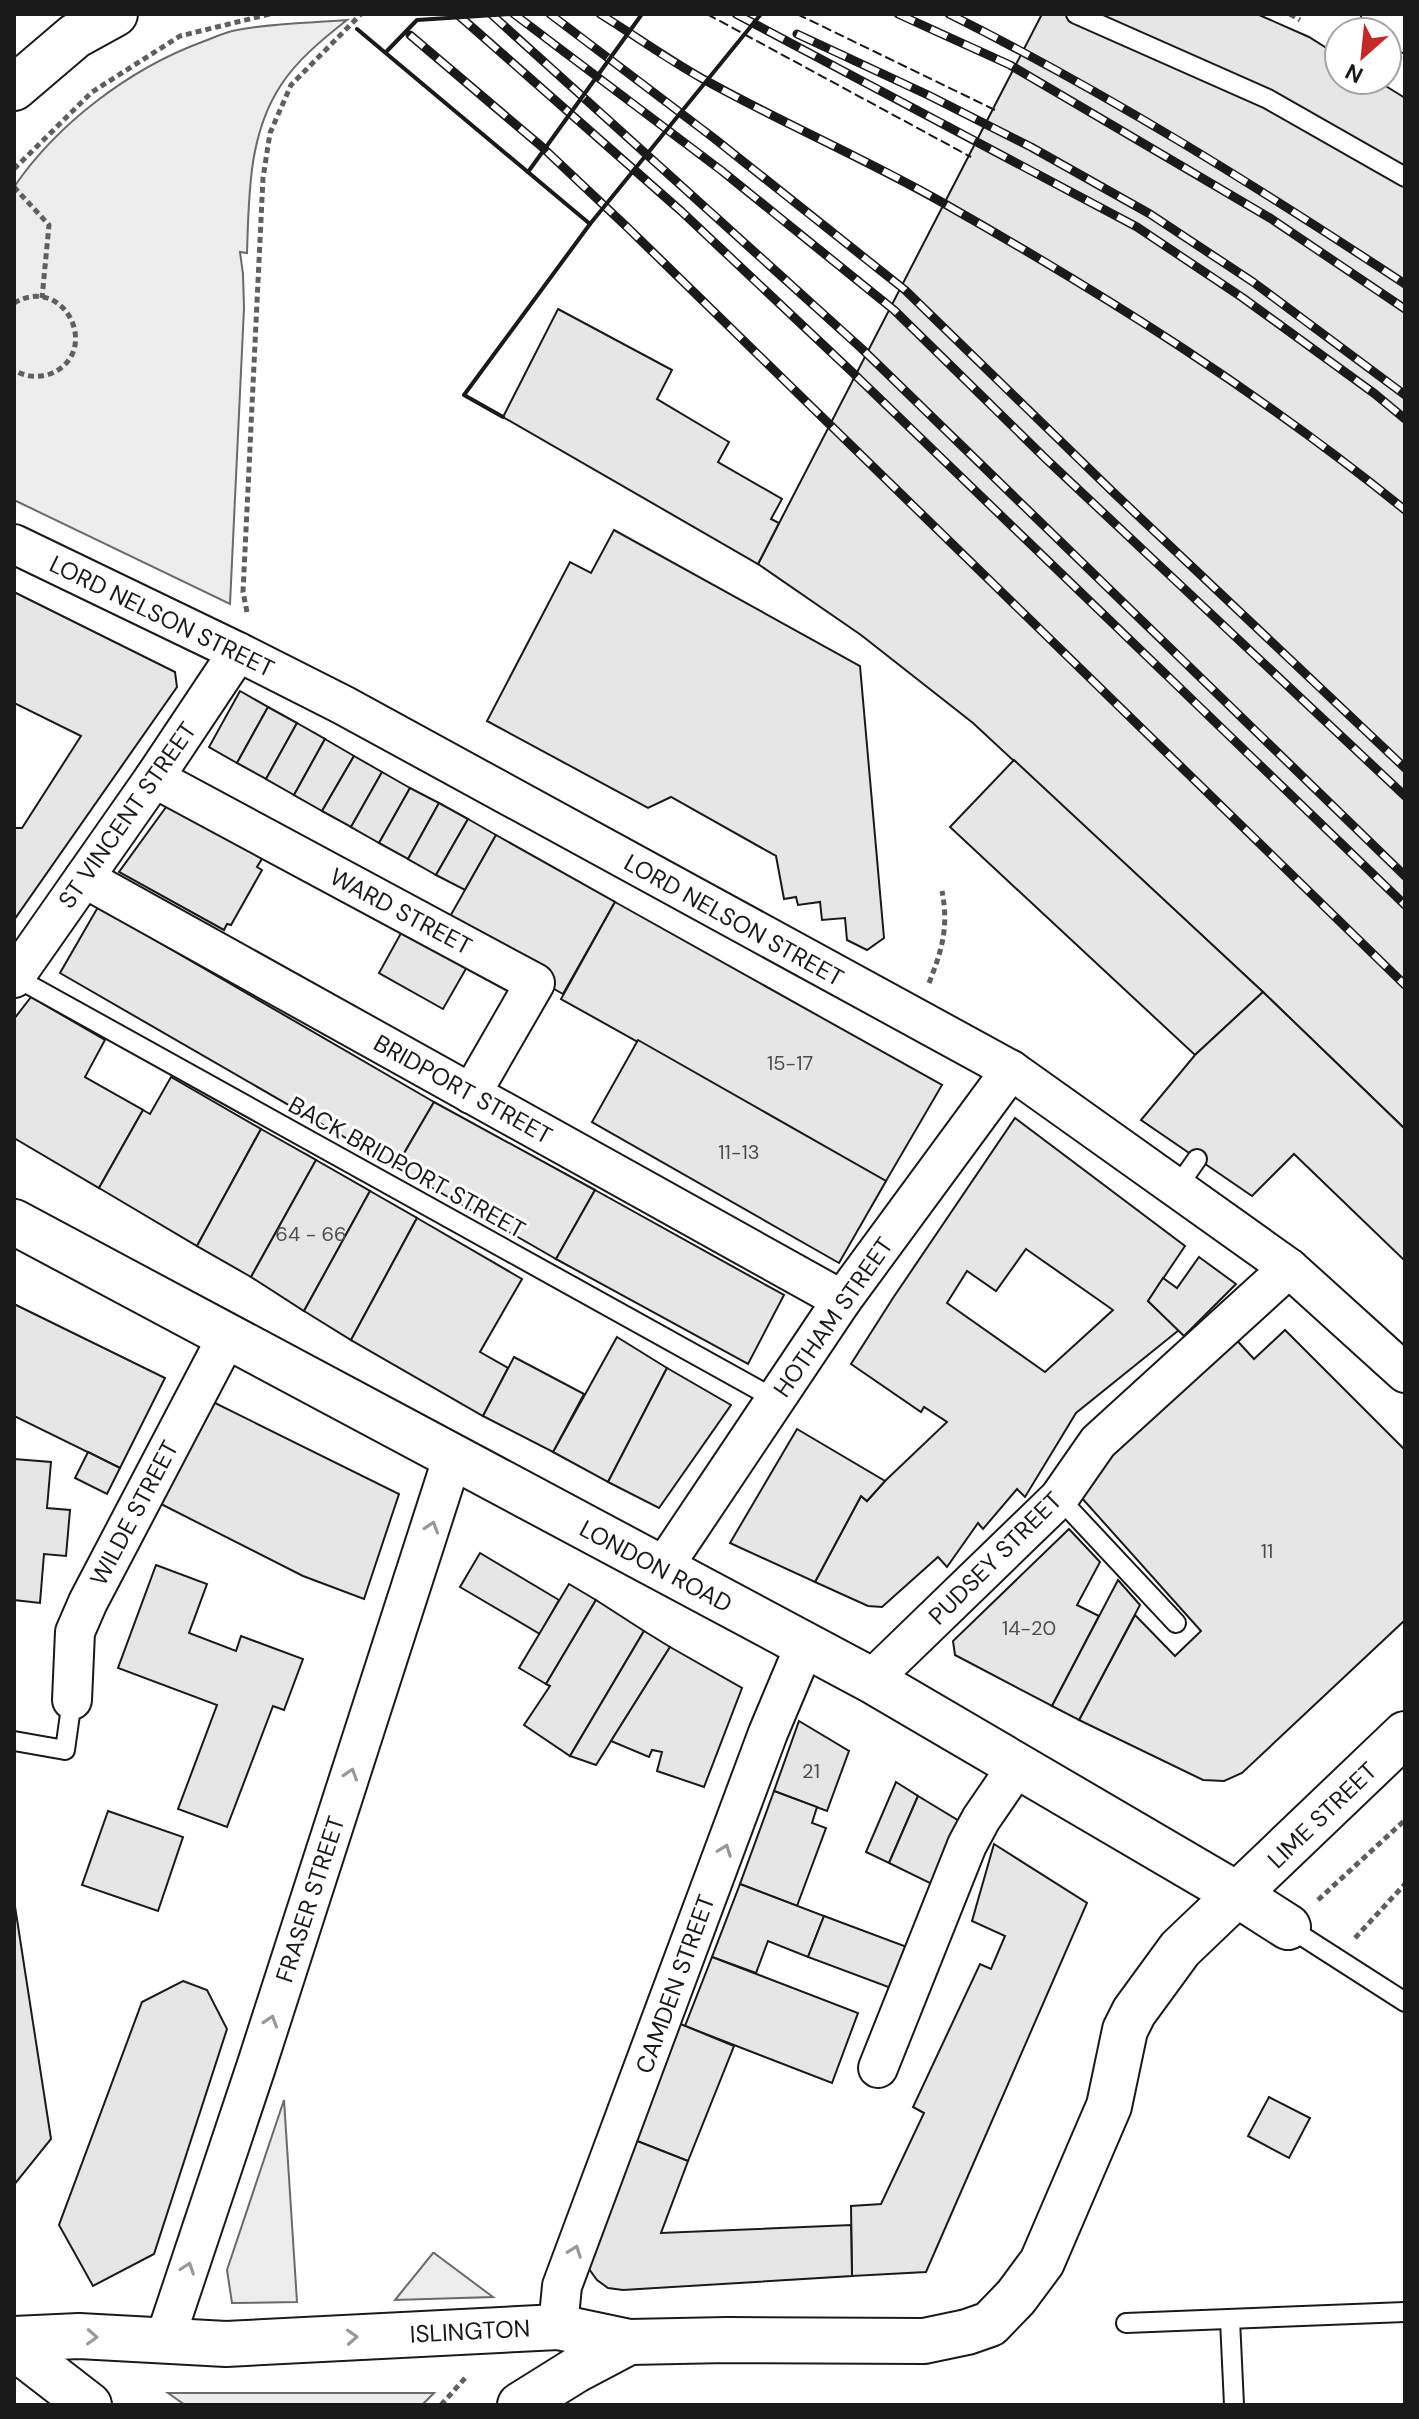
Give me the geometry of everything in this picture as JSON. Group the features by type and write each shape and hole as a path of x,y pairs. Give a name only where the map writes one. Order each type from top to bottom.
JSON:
{"main road":[{"path":"14,88 75,36 115,14"},
{"path":"1384,14 1405,30"},
{"name":"LONDON ROAD","path":"14,1222 871,1680 1288,1927"},
{"name":"LIME STREET","path":"924,2341 990,2324 1016,2297 1042,2262 1109,2106 1125,2030 1134,2012 1180,1949 1405,1734"},
{"name":"ISLINGTON","path":"14,2339 79,2336 226,2344 558,2327 629,2342 924,2341"},
{"path":"520,2405 629,2342"},
{"path":"14,2347 89,2405"}],"street":[{"name":"LORD NELSON STREET","path":"14,544 244,638 343,705 1011,1070 1186,1174 1405,1373"},
{"name":"ST VINCENT STREET","path":"14,977 154,778 244,638"},
{"name":"WARD STREET","path":"154,778 535,983 471,1094"},
{"name":"BRIDPORT STREET","path":"84,878 842,1300"},
{"name":"HOTHAM STREET","path":"662,1569 842,1300 1011,1070"},
{"name":"PUDSEY STREET","path":"871,1680 1059,1498 1098,1442 1289,1268"},
{"name":"WILDE STREET","path":"72,1700 75,1632 228,1335"},
{"name":"FRASER STREET","path":"164,2342 453,1456"},
{"name":"CAMDEN STREET","path":"558,2327 562,2286 768,1733 805,1645"},
{"path":"878,2068 967,1845 1018,1765"}],"lane":[{"path":"1076,14 1268,99 1405,177"},
{"name":"BACK BRIDPORT STREET","path":"14,977 775,1399"},
{"path":"1059,1498 1176,1623"},
{"path":"14,1741 65,1750 72,1700"},
{"path":"1288,1927 1405,2002"},
{"path":"1126,2323 1405,2312"},
{"path":"1230,2320 1234,2405"}],"path":[{"path":"14,169 92,92 180,36 270,14"},
{"path":"244,638 243,592 263,178 270,133 291,85 361,14"},
{"path":"1290,14 1300,20"},
{"path":"14,187 49,225 42,298"},
{"path":"14,303 31,297 58,303 68,312 76,337 74,350 57,371 31,377 14,370"},
{"path":"923,995 945,932 946,912 942,891"},
{"path":"1288,1927 1405,1820"},
{"path":"1335,1959 1405,1884"}],"shaded area":[{"path":"347,20 311,50 287,76 270,104 256,145 250,188 247,253 240,252 244,308 230,604 14,500 14,187 51,142 97,101 175,53 237,30"},
{"path":"284,2100 297,2302 232,2303 227,2270"},
{"path":"434,2253 493,2297 395,2300"},
{"path":"168,2393 434,2393 422,2405 185,2405"}],"building":[{"path":"1042,14 1257,14 1323,46 1323,96 1405,98 1405,1129 1263,992 973,723 861,635 758,564"},
{"path":"558,309 672,370 657,399 729,442 718,462 782,499 771,519 779,523 758,564 503,417"},
{"path":"614,530 860,666 884,938 867,950 847,940 845,918 822,920 820,902 798,905 796,897 784,899 776,856 671,797 648,808 487,721 570,562 591,573"},
{"path":"14,592 175,672 177,687 14,920 14,828 22,828 81,736 14,703"},
{"path":"240,691 268,707 237,763 209,747"},
{"path":"268,707 297,723 266,779 237,763"},
{"path":"297,723 325,739 294,795 266,779"},
{"path":"325,739 354,756 322,811 294,795"},
{"path":"354,756 382,772 351,827 322,811"},
{"path":"1014,760 1263,992 1195,1055 950,827"},
{"path":"382,772 410,788 379,843 351,827"},
{"path":"410,788 439,803 408,859 379,843"},
{"path":"169,803 263,857 257,867 262,870 231,925 227,924 224,930 119,872"},
{"path":"439,803 468,819 436,875 408,859"},
{"path":"468,819 496,835 465,890 436,875"},
{"path":"496,835 615,902 563,994 444,927"},
{"path":"615,902 942,1085 886,1181 561,999"},
{"path":"98,907 434,1102 396,1167 60,973"},
{"path":"406,924 471,960 443,1009 379,973"},
{"path":"1263,992 1405,1129 1405,1261 1294,1154 1252,1196 1141,1120 1195,1055"},
{"path":"31,997 105,1040 85,1077 143,1110 99,1188 14,1138 14,1019"},
{"path":"638,1040 886,1181 839,1263 592,1122"},
{"path":"171,1077 261,1129 197,1246 99,1188 143,1110 150,1114"},
{"path":"434,1102 595,1190 556,1259 396,1167"},
{"path":"1015,1118 1185,1246 1148,1301 1179,1330 1076,1413 1025,1497 1017,1489 983,1529 978,1523 947,1567 938,1557 882,1607 868,1606 815,1582 861,1496 867,1501 947,1422 924,1407 921,1412 851,1364","holes":["1026,1249 1113,1310 1045,1372 947,1303 967,1271 996,1291"]},
{"path":"261,1129 316,1160 251,1277 197,1246"},
{"path":"316,1160 370,1191 304,1311 251,1277"},
{"path":"595,1190 784,1295 748,1364 556,1259"},
{"path":"370,1191 417,1218 351,1340 304,1311"},
{"path":"417,1218 522,1279 480,1352 508,1368 483,1416 351,1340"},
{"path":"1199,1257 1236,1284 1184,1336 1148,1301 1163,1278 1177,1288"},
{"path":"14,1304 165,1378 120,1468 14,1416"},
{"path":"1285,1330 1405,1450 1405,1620 1242,1773 1224,1781 1203,1780 1079,1720 1135,1615 1175,1656 1201,1631 1072,1487 1231,1334 1254,1359"},
{"path":"617,1337 667,1368 608,1482 553,1452"},
{"path":"514,1357 584,1394 553,1452 483,1416"},
{"path":"667,1368 731,1405 659,1508 608,1482"},
{"path":"209,1400 399,1494 364,1599 303,1576 157,1502"},
{"path":"797,1429 885,1481 867,1501 861,1496 815,1582 730,1543"},
{"path":"88,1452 120,1468 107,1494 75,1478"},
{"path":"14,1459 51,1462 47,1508 70,1510 66,1556 44,1554 40,1603 14,1600"},
{"path":"1069,1529 1100,1562 1077,1605 1099,1616 1052,1706 955,1655 953,1641"},
{"path":"480,1553 559,1600 540,1634 460,1587"},
{"path":"156,1565 207,1584 189,1633 236,1651 241,1636 303,1659 284,1710 273,1706 227,1827 178,1809 217,1705 118,1668"},
{"path":"1118,1580 1140,1605 1079,1720 1052,1706"},
{"path":"569,1584 596,1600 546,1684 519,1668"},
{"path":"596,1600 644,1631 570,1756 524,1725 550,1686 546,1684"},
{"path":"644,1631 670,1647 596,1765 570,1756"},
{"path":"670,1647 742,1688 704,1787 657,1771 662,1752 652,1750 649,1757 611,1741"},
{"path":"799,1721 849,1751 827,1811 774,1791"},
{"path":"896,1782 918,1796 889,1863 866,1852"},
{"path":"774,1791 817,1807 812,1823 826,1828 797,1906 740,1884"},
{"path":"918,1796 969,1827 940,1888 889,1863"},
{"path":"108,1811 183,1837 158,1911 82,1885"},
{"path":"994,1844 1087,1903 926,2272 852,2276 851,2206 881,2204 924,2113 913,2107 980,1964 991,1969 1005,1936 972,1921"},
{"path":"740,1884 824,1916 808,1957 768,1941 756,1973 712,1957"},
{"path":"14,1900 51,2139 14,2185"},
{"path":"824,1916 915,1950 899,1991 808,1957"},
{"path":"712,1957 858,2013 832,2083 685,2026"},
{"path":"183,1981 207,1990 227,2029 154,2254 93,2286 59,2225 142,2002"},
{"path":"678,2023 734,2046 688,2161 632,2139"},
{"path":"1269,2097 1310,2118 1289,2158 1248,2136"},
{"path":"632,2139 688,2161 661,2233 851,2225 852,2276 623,2290 608,2288 589,2269 589,2252"}],"railway":[{"path":"457,14 681,211 1405,905"},
{"path":"491,14 861,348 1405,876"},
{"path":"514,14 722,171 894,310 1046,459 1405,796"},
{"path":"550,14 715,139 905,290 1405,768"},
{"path":"600,14 703,79 915,188 1124,310 1239,386 1405,510"},
{"path":"736,14 1137,227 1243,298 1405,419"},
{"path":"898,14 1010,65 1270,218 1405,309"},
{"path":"949,14 1181,142 1405,284"},
{"path":"797,34 1031,147 1150,214 1253,282 1405,395"},
{"path":"410,35 541,146 628,228 1405,985"}],"fence":[{"path":"707,14 971,157"},
{"path":"797,14 995,110"}],"wall":[{"path":"386,52 417,20 511,14"},
{"path":"528,172 642,14"},
{"path":"503,417 464,395 590,224 761,14"},
{"path":"357,29 590,224"}]}
